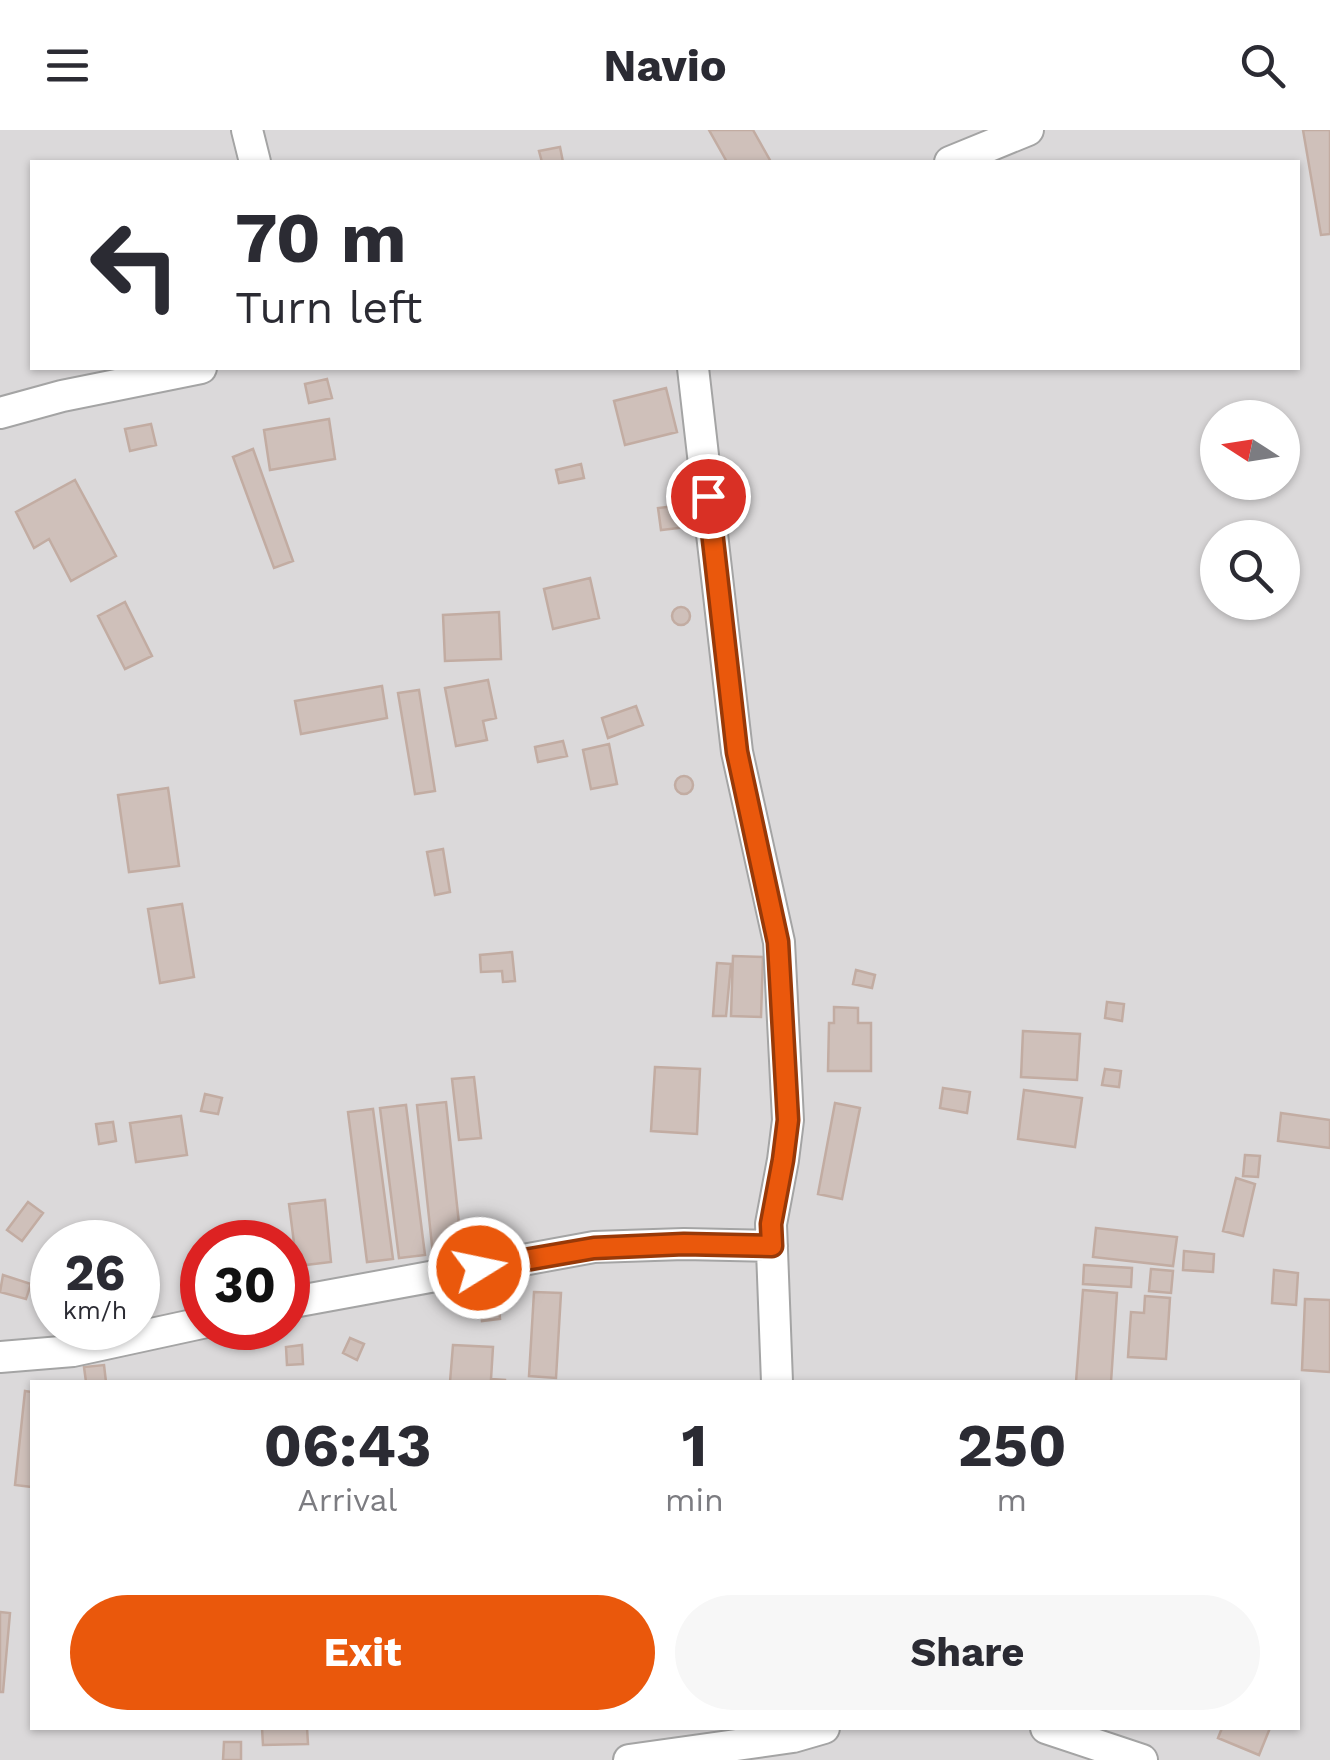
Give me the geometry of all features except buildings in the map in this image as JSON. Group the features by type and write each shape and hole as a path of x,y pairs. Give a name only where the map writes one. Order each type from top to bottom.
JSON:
{"street":[{"path":"246,130 254,160"},
{"path":"955,160 1028,130"},
{"path":"0,413 191,370"},
{"path":"693,370 737,752 778,942 788,1120 771,1224 777,1380"},
{"path":"310,1299 594,1248 772,1246"},
{"path":"0,1357 73,1351 180,1328"},
{"path":"1052,1730 1142,1760"},
{"path":"629,1760 717,1753 793,1732"}],"shaded area":[{"path":"0,130 1330,130 1330,1760 0,1760"}],"route":[{"path":"479,1268 594,1248 772,1246 771,1224 788,1120 778,942 737,752 708,496"}]}
